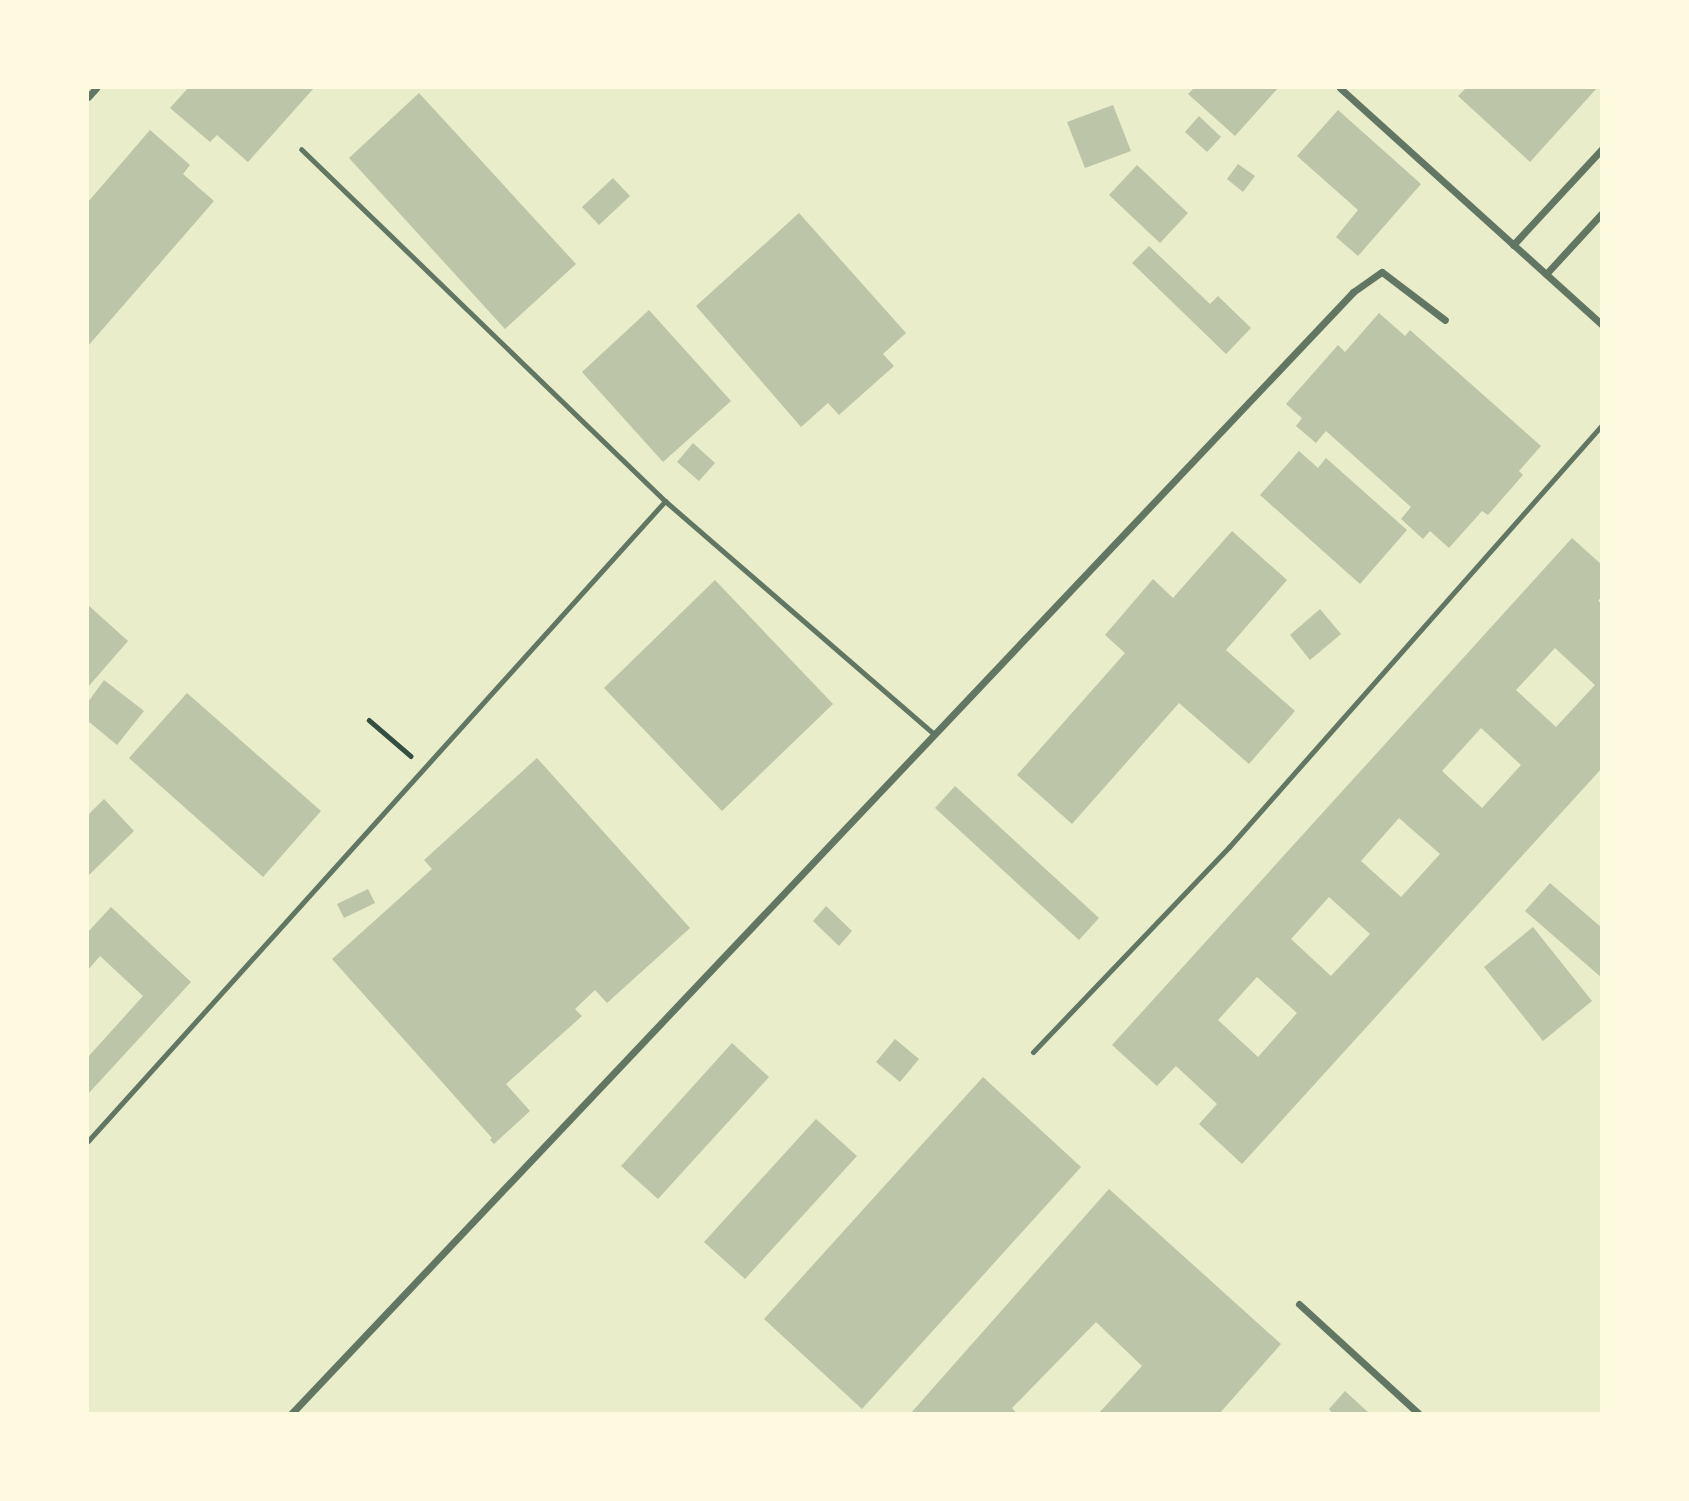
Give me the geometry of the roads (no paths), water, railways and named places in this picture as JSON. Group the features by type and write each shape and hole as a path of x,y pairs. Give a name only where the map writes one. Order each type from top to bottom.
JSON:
{"street":[{"path":"88,97 96,88"},
{"path":"1340,88 1601,325"},
{"path":"1513,245 1601,149"},
{"path":"1546,274 1601,213"},
{"path":"291,1413 1353,292 1382,271 1445,320"},
{"path":"1299,1304 1419,1413"}],"lane":[{"path":"302,149 665,501 934,734"},
{"path":"1033,1052 1229,847 1601,425"},
{"path":"88,1141 665,501"}]}
